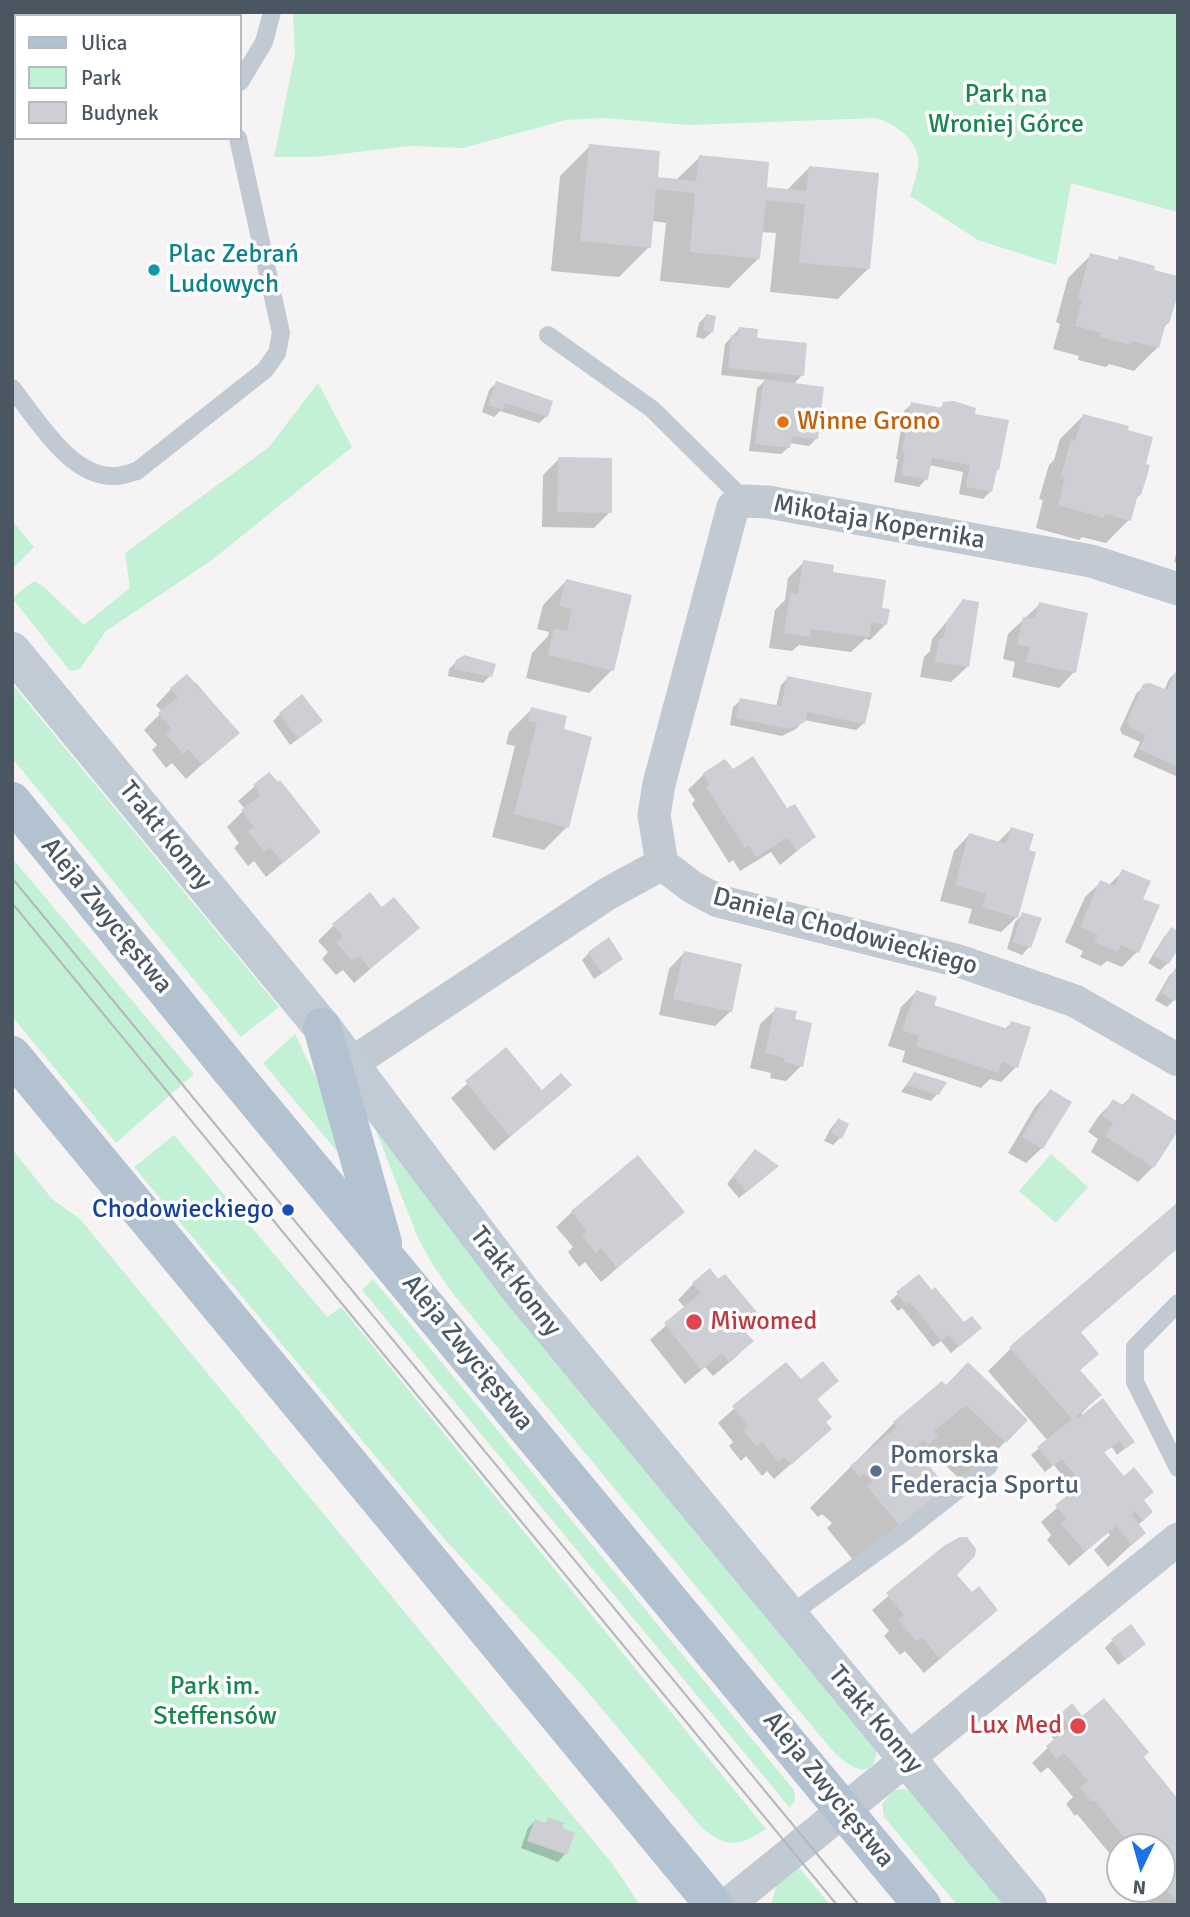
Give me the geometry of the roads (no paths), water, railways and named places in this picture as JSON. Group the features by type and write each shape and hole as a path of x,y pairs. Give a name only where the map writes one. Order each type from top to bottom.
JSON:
{"main road":[{"name":"Aleja Zwycięstwa","path":"12,801 228,1067 922,1905"},
{"path":"322,1027 386,1255"},
{"path":"12,1055 714,1905"}],"street":[{"name":"Mikołaja Kopernika","path":"662,864 654,815 659,784 733,507 745,502 768,502 1091,561 1178,589"},
{"name":"Trakt Konny","path":"12,651 322,1027 520,1290 1028,1905"},
{"name":"Daniela Chodowieckiego","path":"662,864 692,887 718,901 959,961 1075,1001 1178,1060"},
{"path":"349,1065 607,894 662,864"},
{"path":"727,1905 1178,1539"}],"lane":[{"path":"242,79 264,42 272,12"},
{"path":"12,388 68,458 93,472 114,476 137,471 265,370 277,353 281,333 238,140"},
{"path":"548,335 652,408 745,502"},
{"path":"1178,1303 1135,1347 1135,1382 1178,1468"},
{"path":"788,1616 902,1534 989,1466"}],"tram line":[{"path":"12,878 859,1905"},
{"path":"12,903 837,1905"}],"place":[{"name":"Plac Zebrań Ludowych","path":"154,270"},
{"name":"Winne Grono","path":"783,422"},
{"name":"Chodowieckiego","path":"288,1210"},
{"name":"Miwomed","path":"694,1322"},
{"name":"Pomorska Federacja Sportu","path":"876,1471"},
{"name":"Lux Med","path":"1078,1726"}],"park label":[{"name":"Park na Wroniej Górce","path":"1006,110"},
{"name":"Park im. Steffensów","path":"215,1702"}]}
